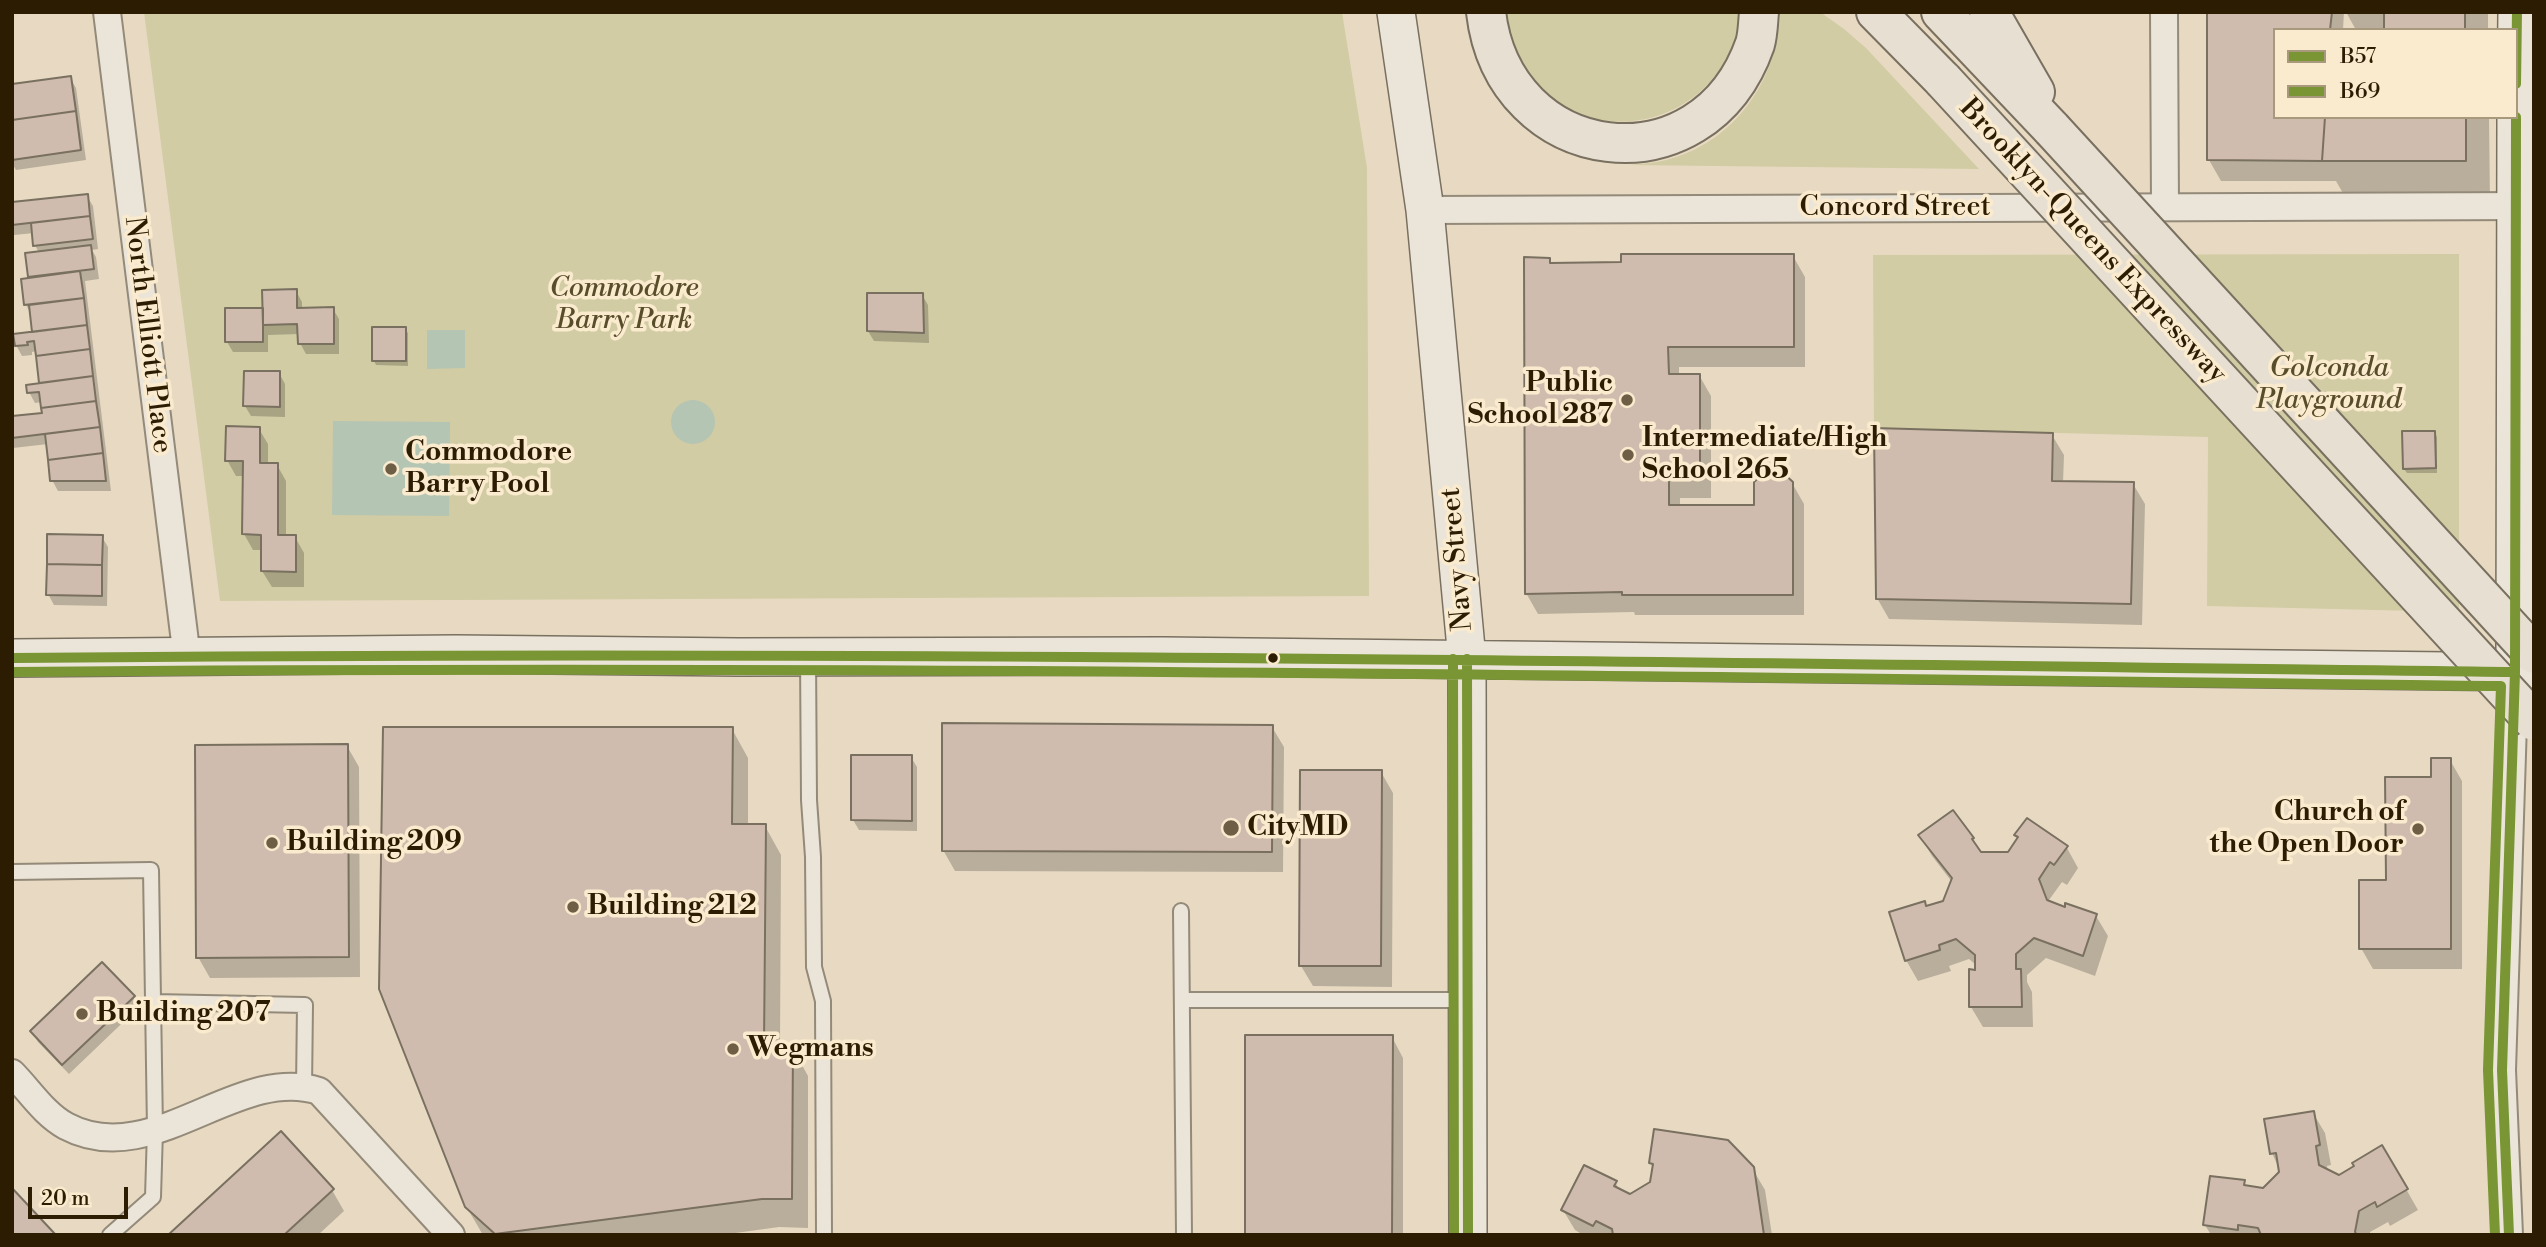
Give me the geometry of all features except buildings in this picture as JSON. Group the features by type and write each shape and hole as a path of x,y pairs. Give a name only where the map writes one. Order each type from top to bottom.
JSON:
{"highway":[{"path":"1486,12 1487,27 1504,72 1517,92 1538,113 1561,129 1618,144 1654,141 1685,129 1709,112 1729,91 1744,68 1756,42 1759,12"},
{"name":"Brooklyn-Queens Expressway","path":"1877,12 1943,80 2534,721"},
{"path":"1941,12 1988,30"},
{"name":"Brooklyn-Queens Expressway","path":"1988,30 2026,75 2052,129 2528,666"}],"main road":[{"name":"Navy Street","path":"1396,12 1425,210 1468,659 1468,1235"},
{"path":"12,658 456,654 2528,666 2525,206 2516,119"}],"street":[{"name":"North Elliott Place","path":"107,12 187,658"},
{"path":"2164,12 2165,207"},
{"name":"Concord Street","path":"1425,210 2525,206"},
{"path":"2509,1235 2502,1070 2528,666"},
{"path":"12,1073 53,1117 77,1131 109,1138 155,1130 254,1093 285,1088 319,1091 451,1235"}],"lane":[{"path":"808,657 814,967 823,1001 824,1235"},
{"path":"12,872 151,870 155,1130 153,1197 110,1235"},
{"path":"1181,911 1184,1235"},
{"path":"1182,1000 1468,1000"},
{"path":"153,1002 305,1005 304,1088"}],"green space":[{"name":"Commodore Barry Park","path":"144,12 1342,12 1367,168 1369,596 220,601"},
{"path":"1505,12 1740,12 1731,51 1718,72 1701,91 1680,106 1657,116 1633,121 1608,121 1584,116 1561,105 1532,81 1513,44"},
{"path":"1780,12 1820,12 1844,29 1866,48 1979,169 1629,165 1661,161 1690,152 1731,124 1748,105 1761,84 1771,61"},
{"name":"Golconda Playground","path":"2459,254 2459,612 2207,606 2208,437 1874,428 1873,255"}],"shaded area":[{"path":"427,330 465,330 465,368 427,369"},
{"path":"693,400 708,407 715,422 708,437 693,444 678,437 671,422 678,407"},
{"name":"Commodore Barry Pool","path":"333,421 450,422 449,516 332,515"}],"transit line":[{"name":"B57","path":"2517,12 2517,28"},
{"name":"B57","path":"2509,1235 2502,1070 2515,672 2516,119"},
{"name":"B57","path":"12,658 951,656 2515,672"},
{"name":"B69","path":"1453,659 1454,1235"},
{"name":"B57","path":"1467,659 1468,1235"},
{"name":"B69","path":"12,672 945,671 2501,686 2488,1070 2495,1235"}],"place":[{"name":"Public School 287","path":"1627,400"},
{"name":"Intermediate/High School 265","path":"1628,455"},
{"name":"Commodore Barry Pool","path":"391,469"},
{"name":"CityMD","path":"1231,828"},
{"name":"Church of the Open Door","path":"2418,829"},
{"name":"Building 209","path":"272,843"},
{"name":"Building 212","path":"573,907"},
{"name":"Building 207","path":"82,1014"},
{"name":"Wegmans","path":"733,1049"}]}
